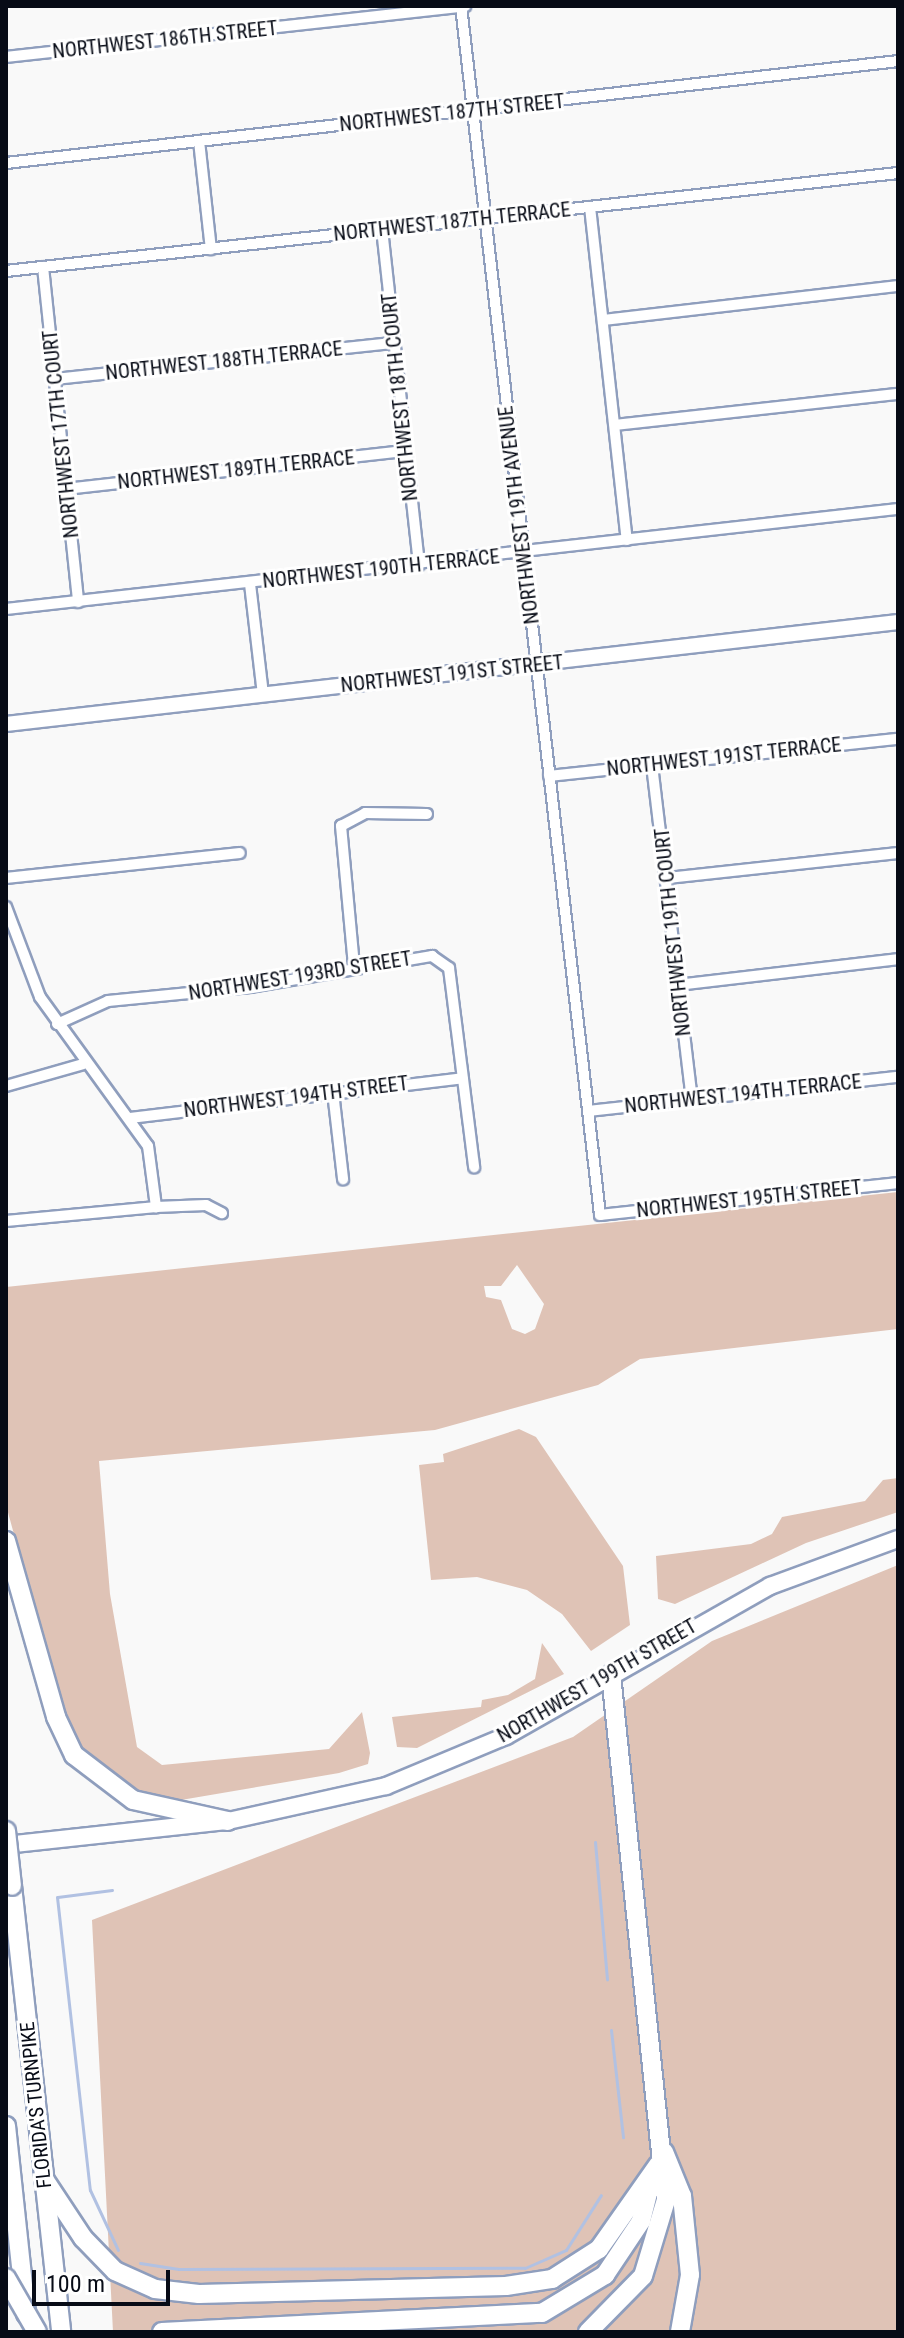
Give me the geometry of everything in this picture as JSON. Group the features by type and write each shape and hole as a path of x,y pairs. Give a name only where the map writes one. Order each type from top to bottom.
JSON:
{"highway":[{"path":"6,1541 56,1717 74,1755 133,1800 228,1821"},
{"path":"588,2332 630,2296 653,2255 666,2200 658,2165 611,1675"},
{"name":"FLORIDA'S TURNPIKE","path":"6,1831 61,2332"},
{"name":"FLORIDA'S TURNPIKE","path":"6,2126 28,2332"},
{"path":"656,2134 682,2196 690,2287 680,2332"},
{"path":"44,2179 83,2238 115,2271 155,2289 199,2294 552,2279 599,2249 658,2165"},
{"path":"163,2332 515,2318 551,2310 593,2286 623,2255 658,2165"},
{"path":"6,2278 37,2332"}],"main road":[{"name":"NORTHWEST 199TH STREET","path":"6,1845 228,1821 386,1786 435,1767 611,1675 770,1586 898,1539"}],"street":[{"name":"NORTHWEST 186TH STREET","path":"6,57 463,6"},
{"name":"NORTHWEST 19TH AVENUE","path":"463,6 600,1215"},
{"name":"NORTHWEST 187TH STREET","path":"6,163 898,61"},
{"path":"199,141 211,249"},
{"name":"NORTHWEST 187TH TERRACE","path":"6,271 898,173"},
{"path":"590,207 627,540"},
{"name":"NORTHWEST 18TH COURT","path":"382,229 419,565"},
{"name":"NORTHWEST 17TH COURT","path":"43,267 78,602"},
{"path":"604,320 898,286"},
{"name":"NORTHWEST 188TH TERRACE","path":"55,379 394,343"},
{"path":"615,425 898,394"},
{"name":"NORTHWEST 189TH TERRACE","path":"66,489 406,451"},
{"name":"NORTHWEST 190TH TERRACE","path":"6,609 898,509"},
{"path":"250,584 263,694"},
{"name":"NORTHWEST 191ST STREET","path":"6,724 898,622"},
{"name":"NORTHWEST 191ST TERRACE","path":"549,776 898,739"},
{"name":"NORTHWEST 19TH COURT","path":"652,765 668,878 692,1100"},
{"path":"354,966 341,832 351,816 427,814"},
{"path":"6,878 240,853"},
{"path":"668,878 898,853"},
{"path":"6,907 8,930 57,1024 83,1064 130,1118 148,1146 156,1207"},
{"name":"NORTHWEST 193RD STREET","path":"57,1024 108,1001 250,987 354,966 432,956 449,968 463,1078"},
{"path":"678,985 898,959"},
{"path":"6,1086 83,1064"},
{"name":"NORTHWEST 194TH TERRACE","path":"588,1111 898,1077"},
{"path":"463,1078 474,1167"},
{"name":"NORTHWEST 194TH STREET","path":"130,1118 463,1078"},
{"path":"333,1092 343,1179"},
{"name":"NORTHWEST 195TH STREET","path":"600,1215 898,1183"},
{"path":"6,1221 206,1205 222,1213"}],"shaded area":[{"path":"898,1192 898,1329 640,1359 598,1385 435,1430 99,1461 110,1594 137,1747 162,1765 329,1749 362,1712 370,1753 368,1764 339,1773 181,1800 133,1794 83,1755 63,1714 6,1505 6,1287","holes":["517,1265 544,1304 535,1329 525,1334 512,1329 501,1300 486,1297 484,1286 501,1286"]},
{"path":"519,1429 536,1437 623,1566 630,1625 591,1651 562,1614 527,1590 477,1577 431,1580 419,1465 444,1462 443,1454"},
{"path":"898,1478 898,1512 806,1543 675,1604 658,1599 656,1556 751,1544 772,1534 782,1517 865,1501 883,1480"},
{"path":"898,1565 898,2332 113,2332 92,1920 573,1737 712,1641"},
{"path":"542,1643 564,1674 417,1748 397,1747 392,1717 481,1707 482,1700 508,1695 535,1679"}],"waterway":[{"path":"595,1842 607,1979"},
{"path":"112,1890 57,1897 90,2190 118,2250"},
{"path":"611,2030 623,2137"},
{"path":"140,2263 179,2269 525,2268 566,2250 601,2195"}]}
